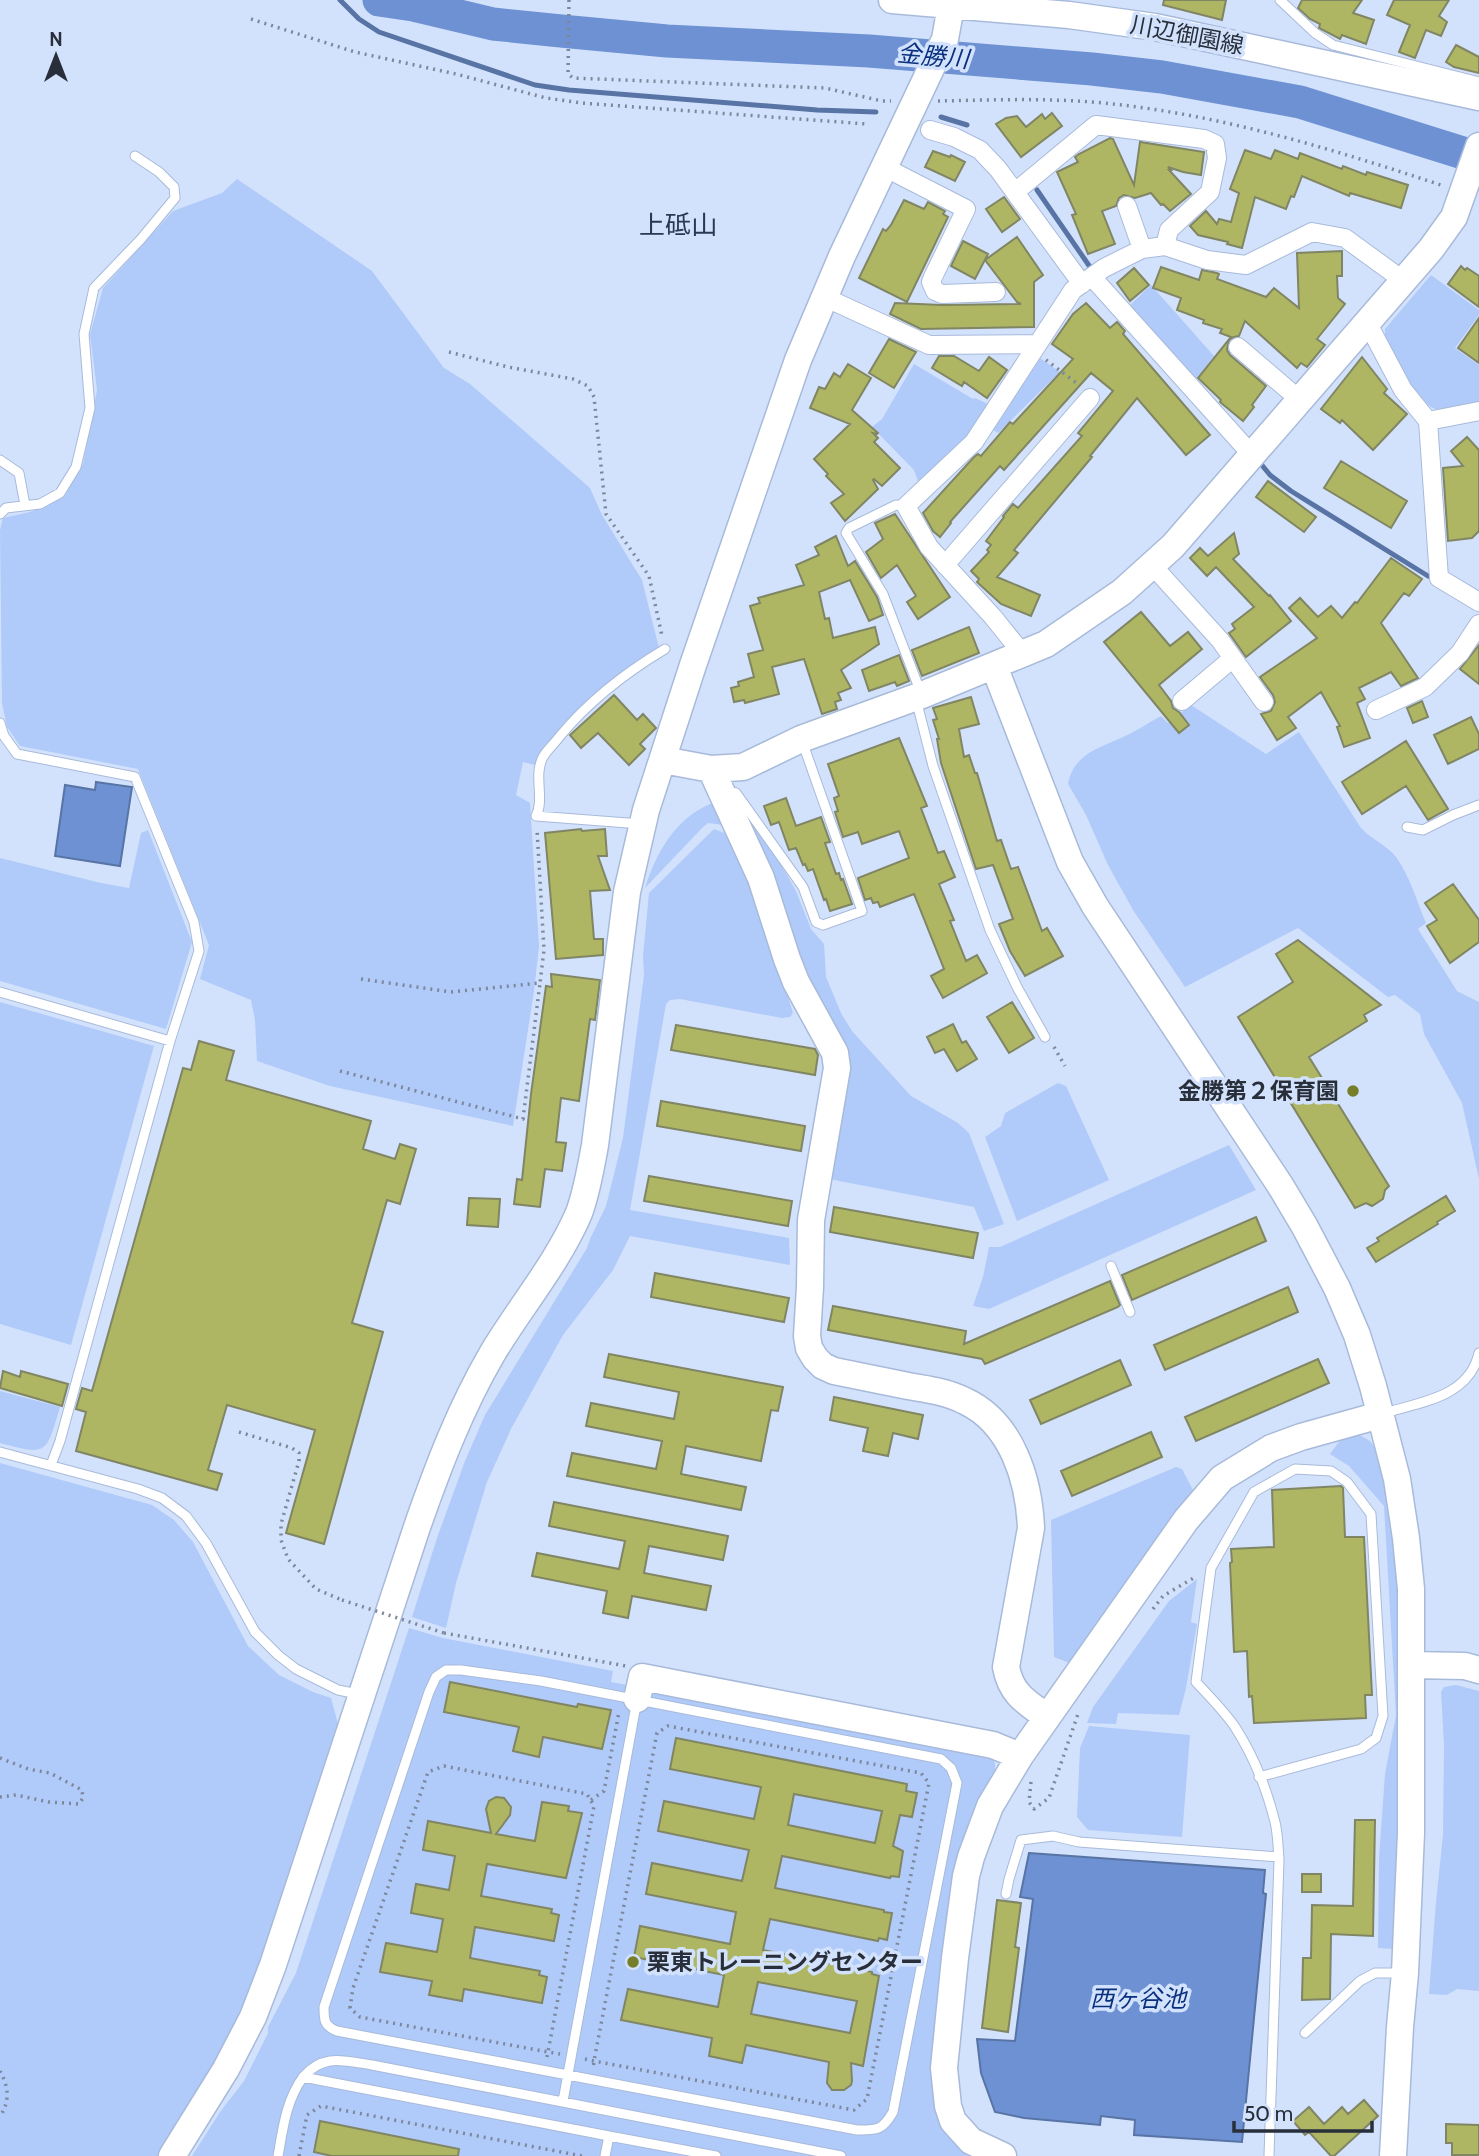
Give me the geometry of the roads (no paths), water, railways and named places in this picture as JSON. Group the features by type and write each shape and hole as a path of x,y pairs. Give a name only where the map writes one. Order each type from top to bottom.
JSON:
{"street":[{"name":"川辺御園線","path":"891,0 950,12 1069,15 1155,27 1479,97"},
{"path":"172,2156 226,2069 253,2017 274,1965 430,1488 464,1404 492,1353 562,1247 579,1211 595,1145 627,892 643,824 689,677 798,360 824,297 945,39 950,12"},
{"path":"1015,192 1096,125 1204,139 1215,144 1217,158 1210,192 1170,230 1165,246"},
{"path":"930,130 954,137 980,150 1087,280 1252,455"},
{"path":"663,760 715,779 801,739 919,696 1046,643 1122,592 1173,546 1431,249 1469,192 1479,146"},
{"path":"884,167 966,209 931,282 935,292 996,292"},
{"path":"1127,206 1142,249"},
{"path":"1022,653 929,547 906,506 974,442 1073,290 1104,268 1142,249 1165,246 1207,260 1245,265 1311,232 1345,237 1404,281"},
{"path":"824,297 929,345 1035,347"},
{"path":"1367,322 1403,390 1428,421 1439,578 1479,602"},
{"path":"1238,347 1300,400"},
{"path":"945,565 1090,398"},
{"path":"1428,421 1479,411"},
{"path":"1152,565 1220,640 1264,702"},
{"path":"1376,710 1425,687 1460,653 1479,624"},
{"path":"1182,701 1233,658"},
{"path":"994,666 1070,862 1102,916 1305,1227 1337,1288 1357,1335 1380,1415 1397,1479 1411,1589 1411,1833 1393,2156"},
{"path":"715,779 761,878 796,982 835,1053 837,1068 811,1220 807,1336 809,1348 823,1366 834,1371 942,1392 966,1401 984,1413 1000,1430 1016,1456 1026,1483 1031,1528 1006,1667 1009,1681 1017,1694 1047,1717"},
{"path":"1003,2156 971,2141 953,2121 945,2088 944,2068 955,1958 971,1857 990,1806 1026,1763 1047,1717 1186,1520 1222,1478 1271,1448 1380,1415"},
{"path":"1411,1665 1465,1666 1479,1670"},
{"path":"630,1698 642,1677 993,1745 1026,1763"}],"lane":[{"path":"1280,0 1315,33 1333,44 1479,82"},
{"path":"0,514 6,508 40,504 60,493 76,467 90,408 85,334 94,288 141,239 175,198 174,187 135,156"},
{"path":"0,460 19,473 25,505"},
{"path":"906,506 896,505 849,528 846,533 883,594 919,696 933,766 990,930 1017,987 1048,1040"},
{"path":"643,824 536,816 540,808 540,768 543,757 596,698 665,649"},
{"path":"0,723 4,736 17,754 135,777 194,922 199,951 170,1041 60,1441 51,1465"},
{"path":"715,779 736,793 750,811 803,887 816,922 823,925 862,911 801,739"},
{"path":"1407,827 1423,830 1452,815 1479,806"},
{"path":"0,992 170,1041"},
{"path":"1111,1266 1130,1312"},
{"path":"1380,1415 1439,1398 1458,1387 1469,1375 1479,1353"},
{"path":"0,1452 138,1489 162,1498 186,1516 206,1544 256,1632 278,1655 296,1669 338,1690 362,1694"},
{"path":"1259,1777 1362,1748 1376,1738 1383,1716 1371,1514 1347,1482 1331,1471 1295,1469 1254,1492 1211,1568 1196,1682 1234,1725 1250,1754 1275,1824 1279,1857 1269,2156"},
{"path":"446,1670 461,1670 541,1681 630,1698 941,1759 951,1768 957,1783 893,2112 886,2124 876,2130 857,2130 328,2028 324,2020 324,2007 436,1677 446,1670"},
{"path":"563,2101 630,1698"},
{"path":"1006,1894 1021,1840 1053,1836 1079,1842 1279,1857"},
{"path":"1305,2033 1360,1981 1375,1973 1405,1973"},
{"path":"278,2156 293,2090 312,2067 323,2061 337,2060 372,2064 841,2156"},
{"path":"303,2077 716,2156"},
{"path":"605,2156 609,2136"}],"water":[{"path":"96,782 132,787 120,866 55,856 65,785 95,790"},
{"name":"西ヶ谷池","path":"1029,1853 1265,1870 1263,1893 1266,1894 1242,2142 1134,2135 1135,2120 1101,2116 1100,2125 1024,2118 995,2112 981,2073 977,2039 1015,2041 1033,1899 1020,1897"}],"waterway":[{"path":"340,0 359,19 379,32 535,85 817,110 876,112"},
{"name":"金勝川","path":"379,0 413,5 493,24 561,31 667,41 869,51 1162,77 1300,102 1479,158"},
{"path":"941,117 967,125"},
{"path":"1037,190 1090,267"},
{"path":"1261,464 1270,475 1291,491 1428,576"}],"place":[{"name":"金勝第２保育園","path":"1353,1091"},
{"name":"栗東トレーニングセンター","path":"633,1962"}],"district":[{"name":"上砥山","path":"678,225"}]}
